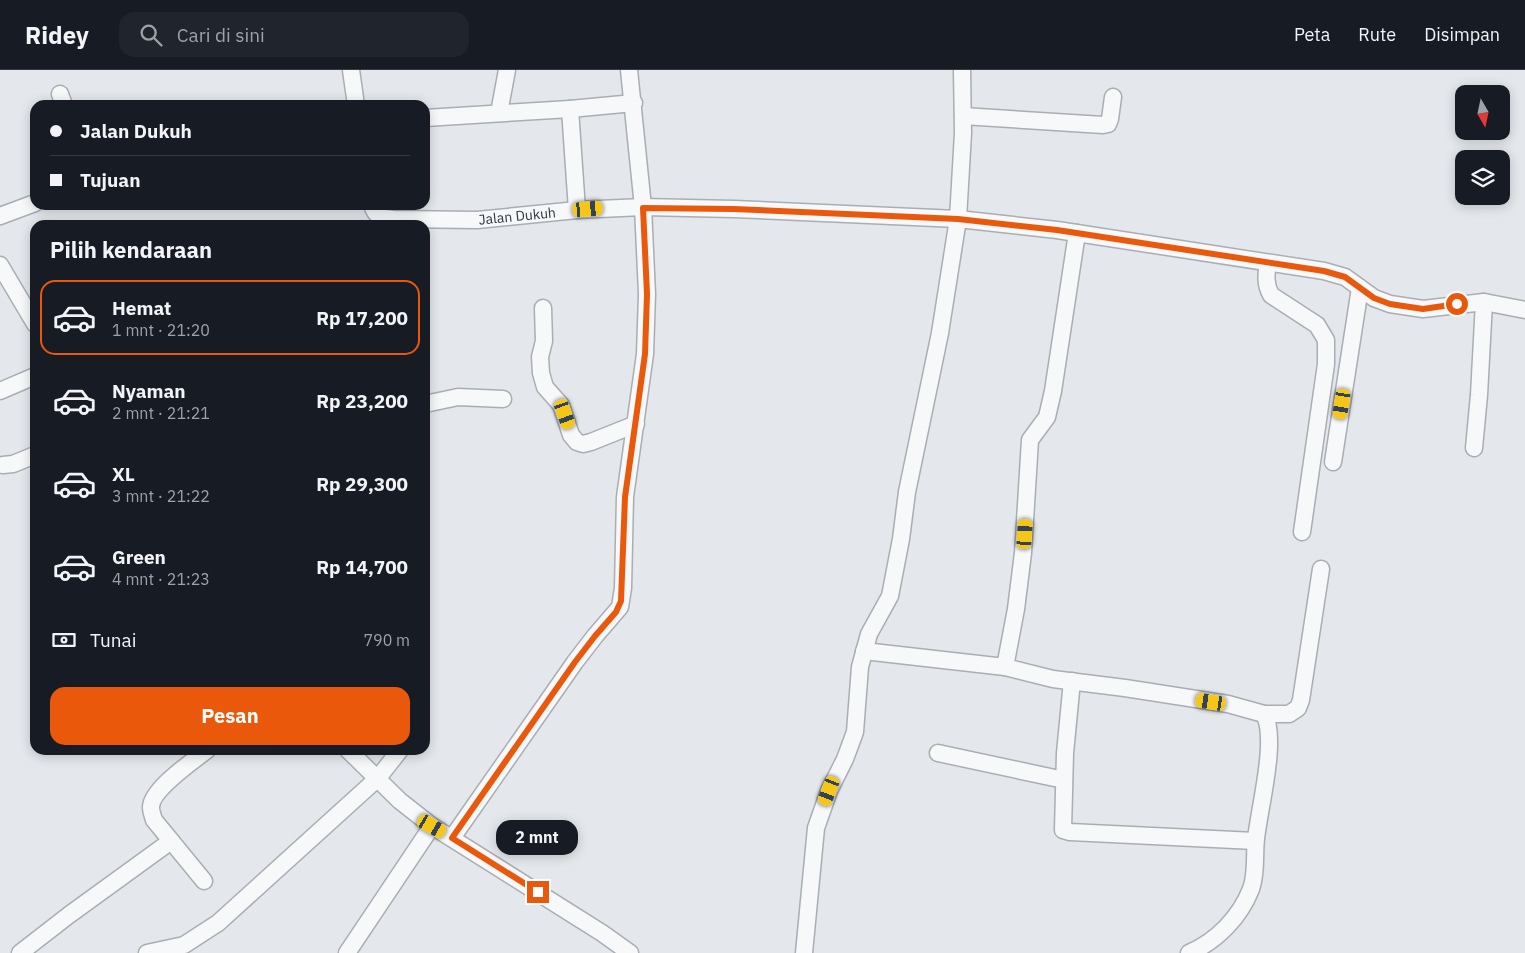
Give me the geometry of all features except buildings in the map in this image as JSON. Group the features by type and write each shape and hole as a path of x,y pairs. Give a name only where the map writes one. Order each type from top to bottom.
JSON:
{"street":[{"path":"351,70 355,100"},
{"path":"499,113 507,70"},
{"path":"452,838 575,662 620,607 623,588 625,497 642,378 647,294 643,208 634,103 629,70"},
{"path":"804,953 816,828 829,791 845,759 855,732 860,667 869,634 890,596 902,539 907,492 940,333 958,219 963,116 962,70"},
{"path":"963,116 1103,125 1108,124 1110,120 1112,97"},
{"path":"430,118 634,103"},
{"path":"570,109 577,210"},
{"path":"0,216 30,205"},
{"name":"Jalan Dukuh","path":"373,210 374,213 382,218 394,219 477,220 577,210 643,208 734,209 958,219 1077,233 1324,271 1345,277 1374,298 1390,304 1417,308 1484,302 1525,310"},
{"path":"1005,667 1016,609 1023,553 1030,440 1047,417 1077,233"},
{"path":"1268,263 1266,278 1267,288 1271,295 1317,325 1326,340 1326,364 1302,532"},
{"path":"0,265 30,316"},
{"path":"1333,462 1360,288"},
{"path":"1474,448 1484,302"},
{"path":"543,308 544,341 540,357 541,373 545,387 561,405 571,435 577,442 584,444 636,424"},
{"path":"0,391 30,378"},
{"path":"430,403 458,397 503,399"},
{"path":"3,465 13,464 30,458"},
{"path":"864,651 1005,667 1052,679 1228,704 1264,714 1289,714 1298,708 1301,700 1321,569"},
{"path":"1072,681 1064,780 1062,828 1065,832 1255,841"},
{"path":"1189,953 1217,936 1234,919 1252,888 1255,841 1269,752 1269,727 1264,714"},
{"path":"938,753 1064,780"},
{"path":"201,755 164,785 154,797 151,808 154,820 204,881"},
{"path":"353,755 400,801 432,826 602,933 630,953"},
{"path":"147,953 184,946 218,922 378,778 396,755"},
{"path":"347,953 432,826"},
{"path":"20,953 171,840"}],"route":[{"path":"538,892 452,838 575,662 620,607 623,588 625,497 645,354 647,294 643,208 734,209 958,219 1057,230 1324,271 1345,277 1374,298 1390,304 1411,308 1436,308 1457,304"}]}
